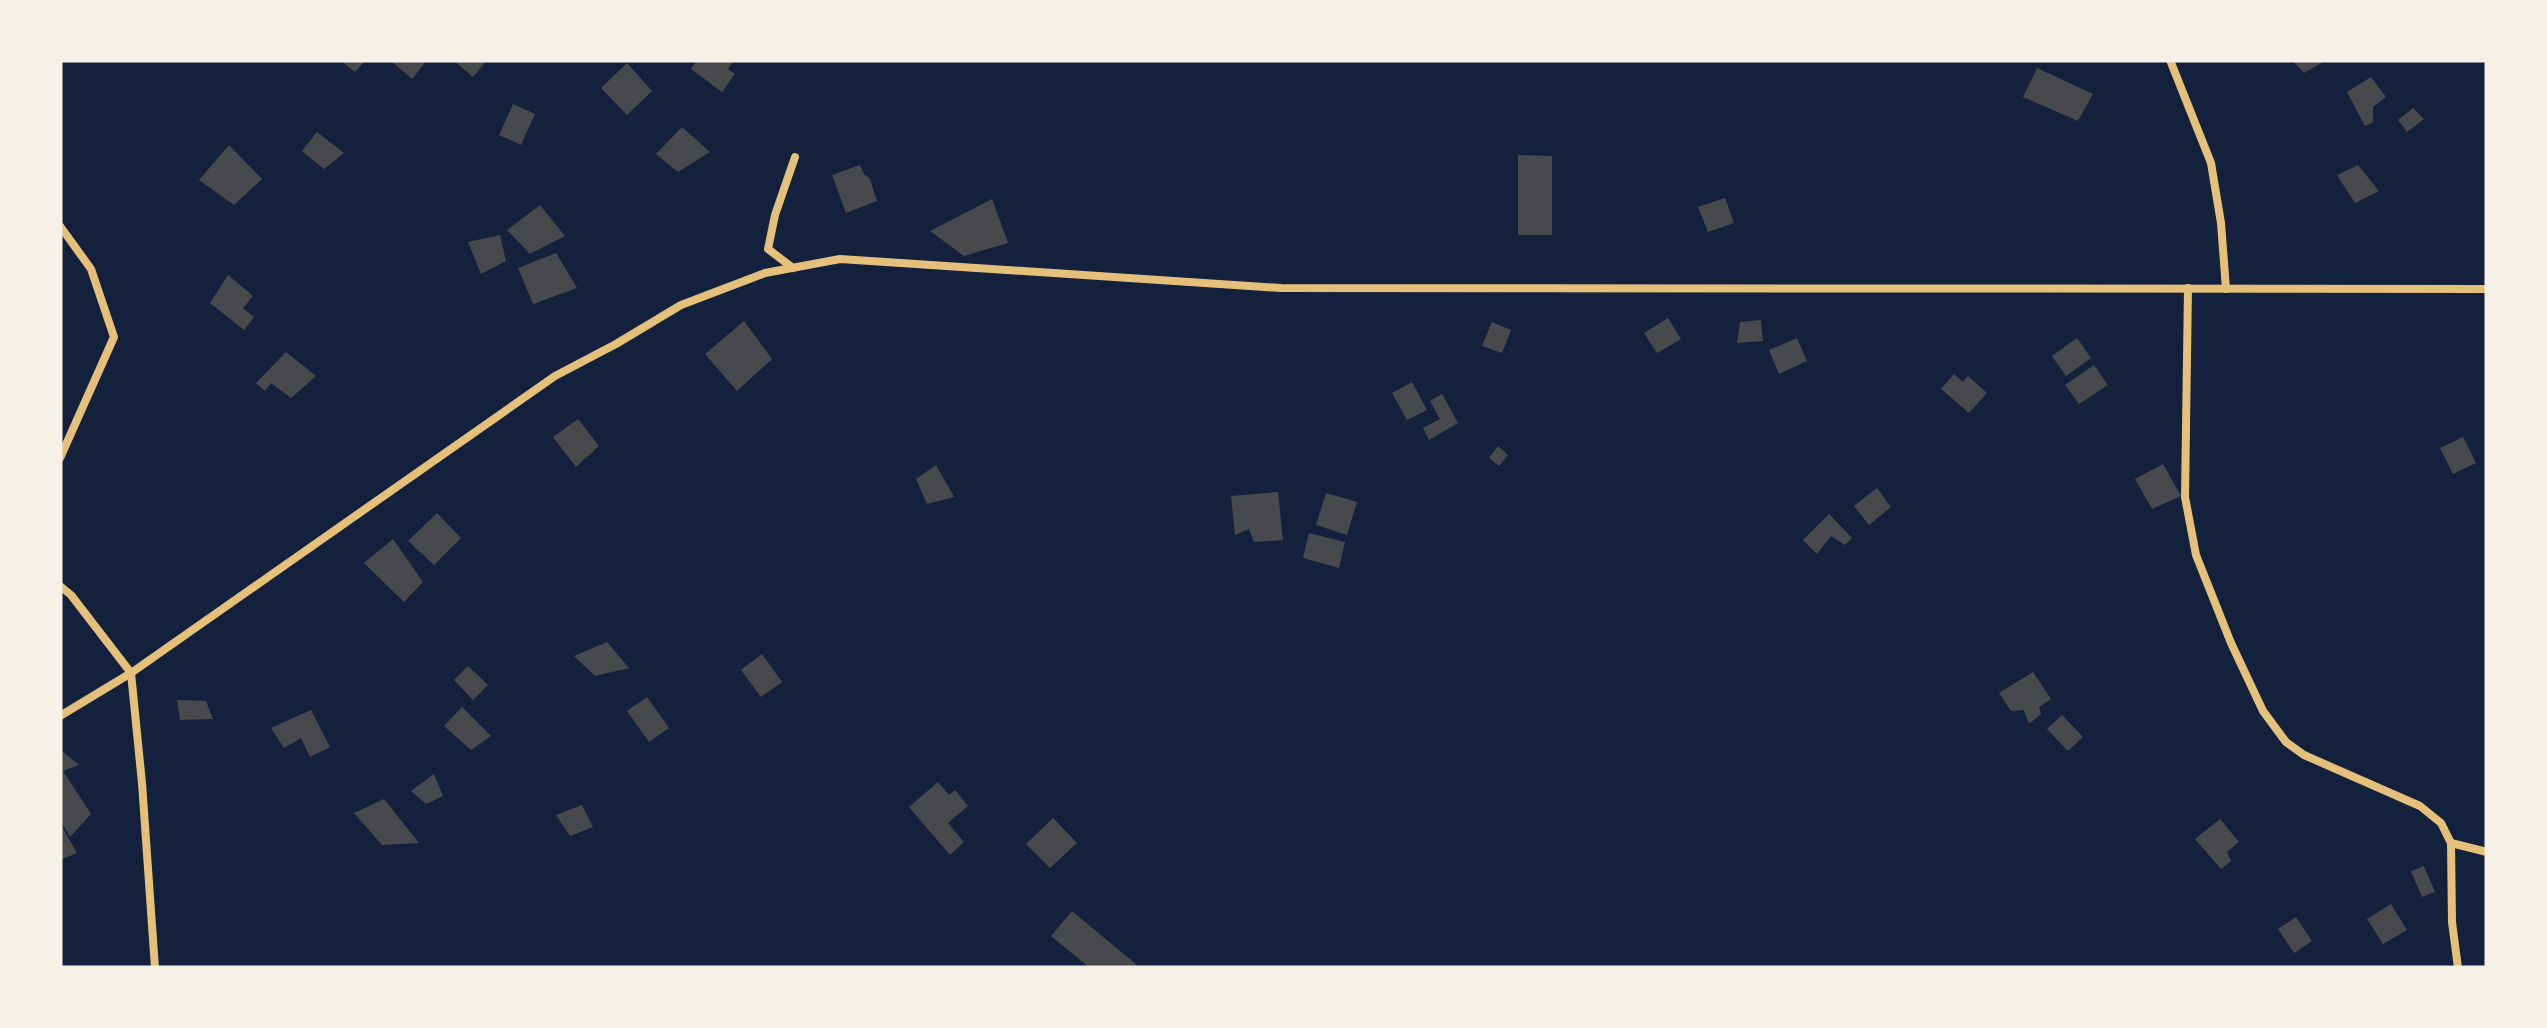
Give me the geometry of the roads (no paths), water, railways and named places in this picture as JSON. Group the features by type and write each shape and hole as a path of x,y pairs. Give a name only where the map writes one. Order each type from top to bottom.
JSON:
{"street":[{"path":"2170,60 2210,163 2221,223 2226,288"},
{"path":"793,268 768,248 795,157"},
{"path":"60,226 92,270 114,337 60,458"},
{"path":"60,716 131,673 555,376 681,305 765,274 840,259 1281,288 2487,289"},
{"path":"2188,288 2185,497 2196,556 2263,711 2286,742 2304,755 2420,806 2441,823 2451,843 2452,922 2458,968"},
{"path":"60,586 131,673 155,968"},
{"path":"2451,843 2487,852"}]}
